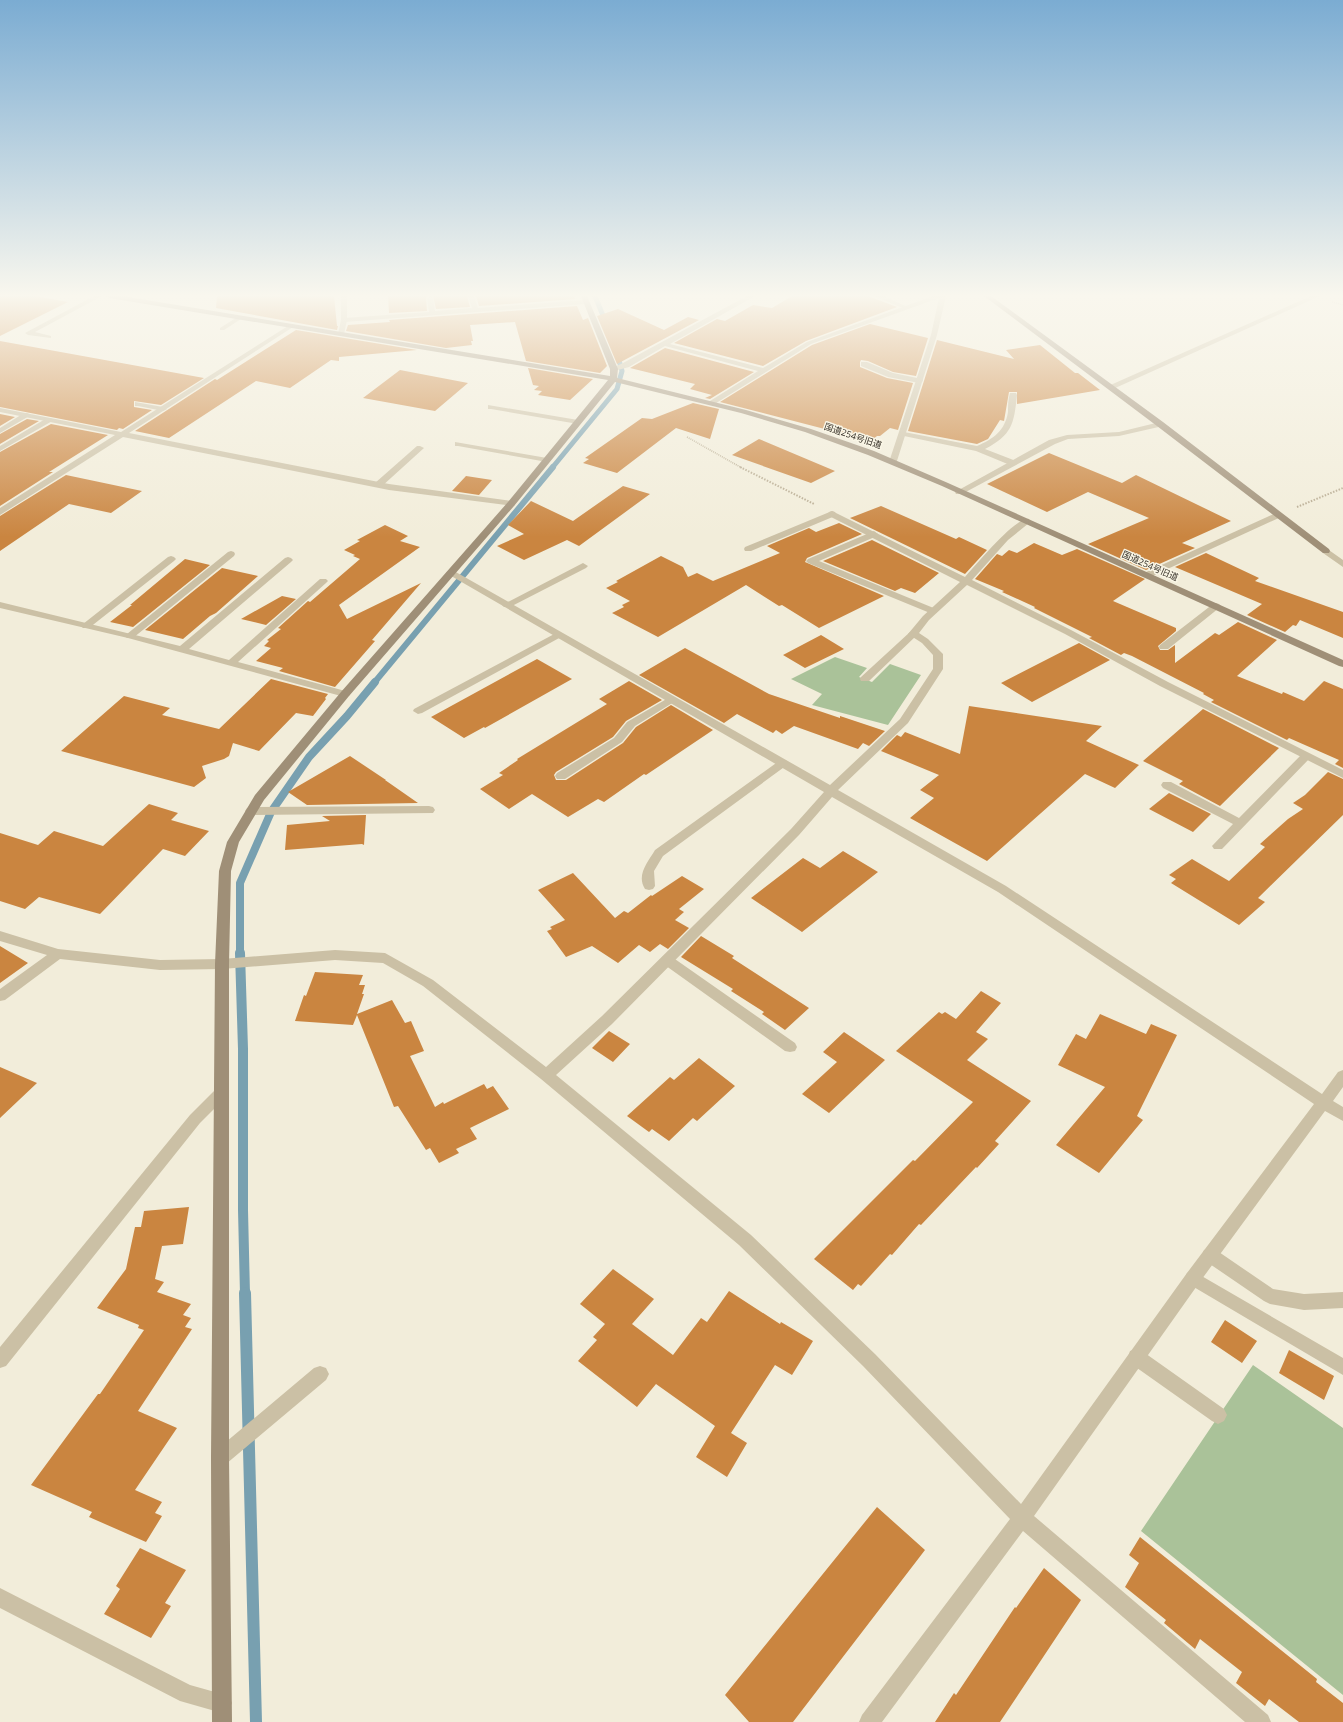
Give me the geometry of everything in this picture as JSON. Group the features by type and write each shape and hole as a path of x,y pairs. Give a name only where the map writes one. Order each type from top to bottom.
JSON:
{"street":[{"path":"0,512 213,376"},
{"path":"0,1598 222,1713 220,1458 222,964 225,871 233,842 259,798 345,694 512,504 578,422 611,376"},
{"name":"国道254号旧道","path":"621,376 836,440 894,462 1343,664"},
{"path":"713,403 754,376"},
{"path":"900,376 919,381"},
{"path":"894,462 904,434 921,376"},
{"path":"1096,376 1343,564"},
{"path":"1110,387 1134,376"},
{"path":"978,449 991,443 1009,424 1013,395"},
{"path":"138,404 162,409"},
{"path":"491,407 578,422"},
{"path":"0,410 378,485 512,504"},
{"path":"0,430 27,415"},
{"path":"0,449 50,420"},
{"path":"960,492 1052,442 1067,437 1119,434 1160,424"},
{"path":"904,434 978,449 1013,463"},
{"path":"458,444 547,460"},
{"path":"378,485 420,448"},
{"path":"748,548 832,514 1068,632 1164,684 1343,774"},
{"path":"1147,575 1278,515"},
{"path":"865,679 912,634 933,611 966,581 1006,538 1026,521"},
{"path":"874,534 811,561 933,611"},
{"path":"130,636 231,554"},
{"path":"86,626 171,559"},
{"path":"182,650 288,560"},
{"path":"508,604 583,566"},
{"path":"451,573 508,604 670,700 1002,889 1343,1115"},
{"path":"231,663 323,581"},
{"path":"0,605 130,636 345,694"},
{"path":"1164,647 1216,606"},
{"path":"546,1075 607,1020 795,832 831,791 869,752 904,721 938,669 938,654 925,641 912,634"},
{"path":"418,711 558,635"},
{"path":"561,776 618,740 631,724 670,700"},
{"path":"1218,846 1306,756"},
{"path":"649,886 648,871 659,853 783,763"},
{"path":"1167,785 1240,823"},
{"path":"251,811 429,810"},
{"path":"0,936 58,954 160,965 222,964 335,955 385,958 428,983 546,1075 745,1240 869,1360 1022,1518 1260,1722"},
{"path":"0,996 58,954"},
{"path":"667,960 790,1047"},
{"path":"870,1722 1022,1518 1193,1278 1343,1076"},
{"path":"0,1360 195,1119 222,1092"},
{"path":"1210,1255 1270,1296 1304,1302 1343,1300"},
{"path":"1193,1278 1343,1367"},
{"path":"1136,1357 1218,1415"},
{"path":"220,1458 320,1374"}],"path":[{"path":"687,437 757,476 832,514"},
{"path":"1278,515 1343,488"}],"green space":[{"path":"835,657 867,668 859,677 872,682 890,664 921,675 888,725 812,705 822,694 791,679"},
{"path":"1253,1365 1343,1428 1343,1695 1141,1531"}],"building":[{"path":"0,376 195,376 204,378 161,405 134,401 134,407 152,410 123,429 119,428 117,430 0,407"},
{"path":"223,376 307,376 290,388 256,381 169,438 135,431 215,379 217,380"},
{"path":"392,376 433,376 468,383 435,411 363,398"},
{"path":"530,376 577,376 593,379 570,400 538,395 542,391 534,390 539,386 533,385"},
{"path":"664,376 747,376 710,399 705,398 712,395 690,389 695,384"},
{"path":"761,376 883,376 913,383 898,430 890,428 871,441 720,402"},
{"path":"925,376 1082,376 1100,390 1017,404 1017,392 1009,392 1004,421 1000,420 988,439 977,444 908,431"},
{"path":"693,403 719,409 710,439 676,428 617,473 583,463 589,459 585,458 642,418 652,419"},
{"path":"0,414 15,417 0,426"},
{"path":"27,419 39,421 0,444 0,434"},
{"path":"51,424 108,435 49,472 53,472 0,506 0,452"},
{"path":"759,439 835,471 811,483 732,455"},
{"path":"1049,453 1122,483 1136,475 1231,521 1182,543 1195,548 1146,570 1088,544 1149,518 1088,492 1047,512 987,484"},
{"path":"66,475 142,491 111,513 69,504 0,551 0,516"},
{"path":"466,476 492,480 479,495 452,491"},
{"path":"623,486 650,494 579,546 567,540 524,560 497,546 524,534 508,525 531,501 573,521"},
{"path":"881,506 956,539 959,537 987,550 965,574 850,518"},
{"path":"839,523 862,534 807,558 805,562 884,596 819,628 782,605 779,606 746,585 658,637 612,613 624,607 622,605 630,601 606,588 661,556 683,567 688,577 697,573 713,581 780,553 767,546 809,528 816,532"},
{"path":"385,525 408,536 400,541 420,547 339,605 347,619 421,583 372,640 375,641 335,687 279,671 283,668 256,661 271,648 264,646 269,641 267,640 281,629 278,628 308,601 310,602 360,559 344,550 360,541 357,540"},
{"path":"872,540 939,573 915,593 901,588 895,591 823,561"},
{"path":"1034,543 1062,555 1077,549 1145,579 1113,601 1176,628 1176,631 1158,646 1160,650 1168,650 1175,645 1175,663 1215,633 1219,635 1238,622 1277,640 1237,676 1304,701 1324,681 1343,689 1343,768 1335,764 1339,760 1289,738 1287,740 1211,702 1214,700 1203,694 1204,693 1132,656 1124,653 1121,655 1089,638 1092,637 1034,608 1035,607 1002,592 1004,591 975,579 997,554 1002,556 1009,550 1017,553"},
{"path":"1206,553 1259,578 1255,581 1343,612 1343,638 1300,620 1296,626 1293,625 1285,632 1247,615 1262,604 1175,567"},
{"path":"185,559 210,565 133,627 110,622 132,605 130,605"},
{"path":"222,568 258,576 216,613 210,616 183,639 145,630"},
{"path":"282,596 296,599 266,625 241,619"},
{"path":"821,635 844,649 805,668 783,655"},
{"path":"1079,643 1110,660 1032,702 1001,683"},
{"path":"685,648 769,694 840,718 840,716 885,731 869,746 863,743 858,749 794,726 782,734 776,730 773,733 737,714 724,723 639,675"},
{"path":"537,659 572,679 485,728 484,727 464,738 431,717"},
{"path":"271,679 328,694 313,716 296,713 259,751 233,743 229,756 202,766 206,778 194,787 61,751 124,696 170,708 162,715 219,729"},
{"path":"629,681 662,700 626,721 613,737 556,772 554,775 556,780 566,780 623,743 636,727 671,705 713,730 646,775 644,774 604,802 598,799 568,817 532,794 509,809 480,789 503,775 499,773 518,760 517,759 607,704 599,699"},
{"path":"969,706 1102,726 1086,741 1139,765 1115,788 1085,774 987,861 910,818 934,798 920,790 939,775 881,751 897,735 901,737 905,732 960,754"},
{"path":"1203,709 1279,748 1220,806 1179,784 1183,781 1143,761"},
{"path":"350,756 418,803 307,805 288,792"},
{"path":"1328,772 1343,779 1343,815 1258,898 1265,902 1239,925 1171,883 1176,879 1169,875 1192,859 1229,881 1265,847 1260,844 1288,819 1303,809 1293,803 1305,795"},
{"path":"1169,793 1211,814 1193,832 1149,809"},
{"path":"149,804 178,813 171,820 209,831 185,856 163,849 100,914 39,897 25,909 0,901 0,833 38,845 54,831 103,846"},
{"path":"366,815 364,845 285,850 287,825 330,821 322,816"},
{"path":"843,851 878,872 802,932 751,898 803,858 820,868"},
{"path":"573,873 615,918 624,911 628,913 651,895 652,896 682,876 704,889 679,909 684,912 675,920 689,928 668,949 660,944 650,952 639,945 618,963 592,946 566,957 547,931 552,929 550,927 565,920 538,890"},
{"path":"701,936 734,956 732,958 809,1008 785,1030 762,1014 764,1012 731,991 733,989 681,957"},
{"path":"0,946 28,963 0,983"},
{"path":"315,972 363,975 359,985 365,985 362,994 364,994 357,1014 392,1000 405,1023 411,1021 424,1051 410,1056 435,1107 484,1084 487,1089 493,1086 509,1109 470,1128 477,1139 456,1149 459,1153 439,1163 430,1148 426,1150 398,1106 394,1107 357,1015 353,1025 295,1021 304,995 306,996"},
{"path":"981,991 1001,1003 976,1032 988,1039 967,1060 1031,1101 995,1141 999,1144 977,1168 976,1167 921,1225 919,1224 892,1255 890,1254 861,1286 858,1284 853,1290 814,1259 913,1160 915,1161 973,1102 896,1051 939,1012 942,1014 945,1012 956,1019"},
{"path":"1100,1014 1146,1034 1151,1024 1177,1035 1137,1116 1143,1120 1099,1173 1056,1145 1105,1087 1058,1065 1076,1034 1086,1039"},
{"path":"609,1031 630,1044 613,1062 592,1048"},
{"path":"844,1032 885,1060 829,1113 802,1094 837,1062 823,1052"},
{"path":"699,1058 735,1086 697,1121 693,1118 669,1141 652,1129 649,1132 627,1116 670,1077 674,1080"},
{"path":"0,1067 37,1083 0,1118"},
{"path":"189,1207 183,1244 162,1246 155,1279 164,1282 157,1292 191,1304 183,1315 191,1318 185,1327 192,1329 138,1411 177,1428 135,1490 162,1502 155,1513 162,1516 146,1542 89,1517 92,1512 31,1485 98,1394 100,1394 144,1330 138,1328 139,1325 97,1308 126,1269 135,1227 141,1227 144,1211"},
{"path":"613,1269 654,1299 632,1324 673,1355 701,1318 707,1322 729,1291 780,1324 781,1322 813,1341 792,1375 775,1365 731,1433 747,1443 727,1477 696,1457 715,1426 656,1384 637,1407 578,1361 597,1340 593,1337 605,1324 580,1304"},
{"path":"1225,1320 1257,1341 1242,1363 1211,1342"},
{"path":"1289,1350 1334,1376 1324,1400 1279,1373"},
{"path":"877,1507 925,1550 793,1722 749,1722 725,1695"},
{"path":"1140,1537 1317,1679 1316,1682 1343,1703 1343,1722 1299,1722 1269,1699 1265,1706 1236,1683 1242,1672 1200,1639 1195,1649 1164,1623 1166,1620 1125,1587 1139,1563 1129,1555"},
{"path":"140,1548 186,1570 165,1603 171,1606 151,1638 104,1614 120,1589 116,1586"},
{"path":"1044,1568 1081,1600 1000,1722 935,1722 954,1693 956,1695 1015,1607 1016,1608"}],"waterway":[{"path":"552,468 617,389 621,376"},
{"path":"374,683 553,467"},
{"path":"240,953 240,883 271,812 309,757 347,716 375,682"},
{"path":"240,953 243,1049 243,1210 245,1294"},
{"path":"245,1293 256,1722"}]}
